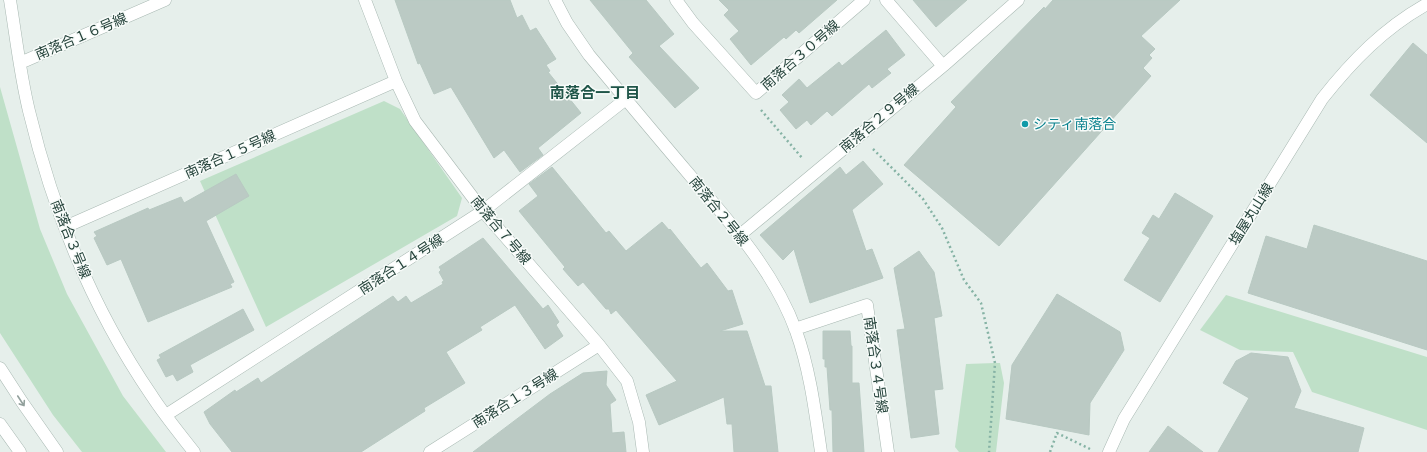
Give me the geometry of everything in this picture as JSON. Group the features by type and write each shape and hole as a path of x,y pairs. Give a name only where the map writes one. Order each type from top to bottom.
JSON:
{"street":[{"name":"南落合３号線","path":"10,0 29,111 49,182 65,227 89,285 114,335 152,396 194,452"},
{"name":"南落合１６号線","path":"20,63 165,0"},
{"name":"南落合７号線","path":"365,0 396,81 415,121 483,211 599,345 627,381 639,422 643,452"},
{"name":"南落合２号線","path":"555,0 567,23 589,55 740,235 767,275 795,329 804,357 813,393 821,452"},
{"name":"南落合３０号線","path":"676,0 693,23 756,92 864,0"},
{"path":"886,0 943,66"},
{"name":"南落合２９号線","path":"740,235 943,66 1018,0"},
{"name":"塩屋丸山線","path":"1109,452 1124,420 1322,99 1355,59 1373,42 1395,24 1427,4"},
{"name":"南落合１５号線","path":"65,227 396,81"},
{"name":"南落合１４号線","path":"166,415 483,211 626,99"},
{"name":"南落合３４号線","path":"795,329 867,305 888,452"},
{"name":"南落合１３号線","path":"430,452 599,345"},
{"path":"0,368 57,452"},
{"path":"0,424 20,452"}],"path":[{"path":"756,92 758,106 805,161"},
{"path":"860,135 923,199 942,228 964,280 981,303 995,363 989,452"},
{"path":"1050,452 1057,433 1093,450"}],"green space":[{"path":"0,87 40,229 67,294 123,396 166,452 82,452 53,415 0,333"},
{"path":"384,101 400,109 462,198 457,216 266,327 200,181"},
{"path":"1226,295 1427,357 1427,430 1312,392 1293,352 1240,350 1200,330"},
{"path":"1000,363 1004,383 996,452 959,452 955,447 966,364"}],"building":[{"path":"395,0 510,0 517,18 522,15 530,31 536,28 556,59 546,65 550,71 548,72 581,113 538,148 543,155 520,172 504,150 494,158 451,87 434,94 420,63 418,64"},
{"path":"590,0 646,0 674,34 659,46 699,88 675,108 629,57 633,53"},
{"path":"719,0 837,0 799,33 796,30 786,39 784,37 751,65 730,39 739,31 724,15 729,10"},
{"path":"913,0 967,0 936,27"},
{"name":"シティ南落合","path":"1053,0 1180,0 1141,36 1155,49 1149,55 1152,58 1143,68 1151,76 999,246 904,165 956,107 951,102 1044,7 1045,9"},
{"path":"886,30 905,55 887,69 891,73 872,88 869,84 832,116 827,111 811,125 807,120 796,129 780,110 789,102 782,95 799,79 807,88 839,62 842,66"},
{"path":"1413,43 1427,55 1427,143 1370,95"},
{"path":"863,161 883,184 852,210 866,251 872,249 883,278 810,303 794,249 783,260 760,235 840,167 846,175"},
{"path":"552,167 606,233 609,231 626,251 662,222 669,230 670,229 701,268 707,263 728,291 732,290 743,324 720,331 747,331 765,386 771,386 778,452 734,452 732,424 727,424 724,397 659,425 646,395 677,381 616,310 611,314 609,309 606,309 583,282 578,286 563,269 565,267 519,211 538,196 529,184"},
{"path":"236,174 249,196 206,221 234,282 230,284 232,287 148,322 121,259 107,265 94,238 97,236 94,232 148,208 149,210 181,197 184,203"},
{"path":"1175,193 1213,216 1160,302 1124,280 1150,238 1142,233 1153,215 1159,219"},
{"path":"1314,225 1427,261 1427,350 1248,293 1266,236 1307,249"},
{"path":"483,238 543,309 548,305 559,322 556,325 563,336 545,349 515,305 480,327 482,330 446,352 465,383 424,408 425,411 361,452 232,452 210,424 204,412 235,390 236,392 258,378 261,383 393,296 398,302 406,296 411,303 443,284 442,282 444,281 439,272 441,270 439,267"},
{"path":"919,251 934,272 942,316 934,318 943,389 934,390 939,434 911,438 897,330 905,329 894,268"},
{"path":"1057,294 1120,332 1124,350 1090,403 1089,435 1006,419 1012,365"},
{"path":"243,309 254,330 190,365 193,372 177,381 173,374 166,377 157,360 161,358 159,355"},
{"path":"823,331 850,331 852,346 852,383 859,383 864,452 833,452 832,410 830,410 827,367 825,367 825,359 823,359"},
{"path":"1251,353 1288,357 1301,391 1294,408 1364,428 1358,452 1218,452 1249,398 1223,383 1236,361"},
{"path":"607,371 606,385 616,400 610,404 612,433 624,432 626,452 473,452 550,394 583,373"},
{"path":"1168,426 1203,452 1149,452"}],"place":[{"name":"シティ南落合","path":"1025,124"}],"district":[{"name":"南落合一丁目","path":"595,93"}]}
